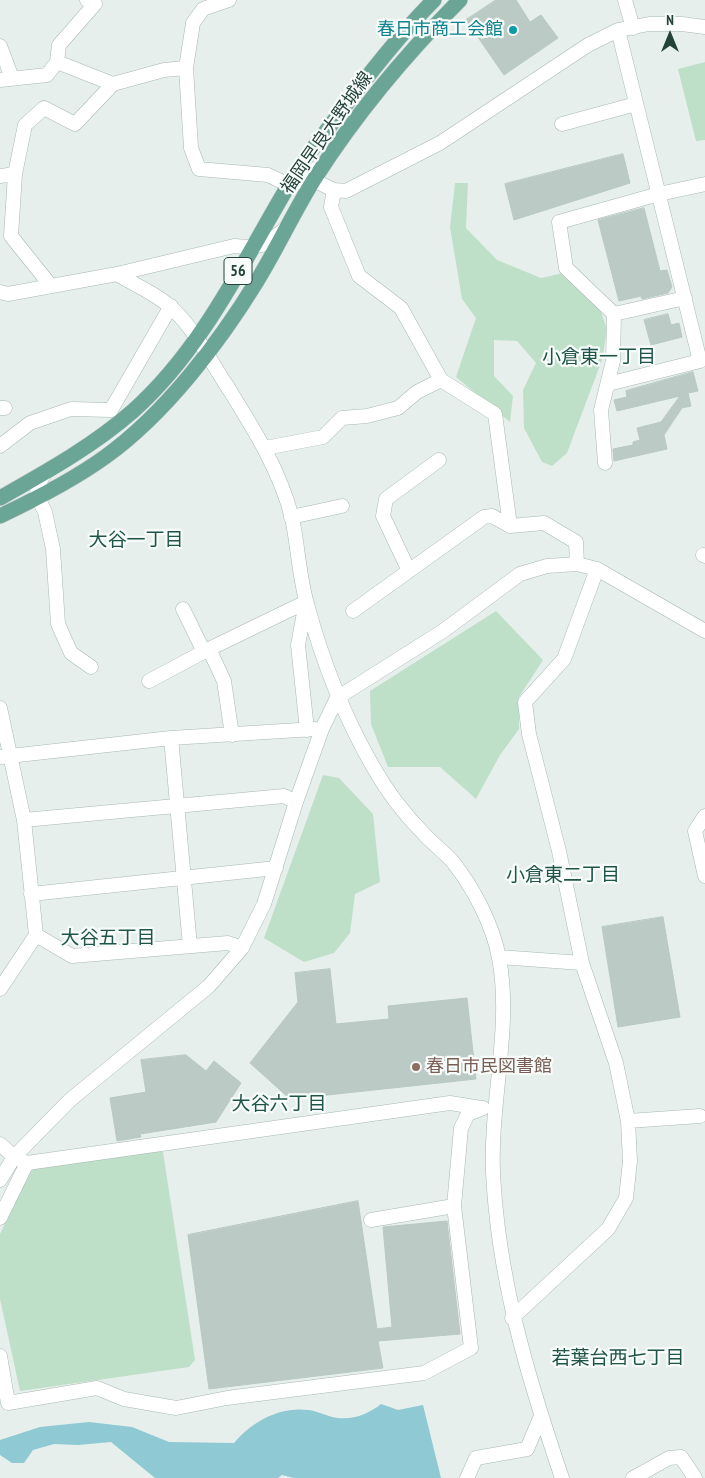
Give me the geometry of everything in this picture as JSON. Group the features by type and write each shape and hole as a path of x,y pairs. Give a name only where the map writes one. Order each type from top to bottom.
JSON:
{"main road":[{"name":"福岡早良大野城線","path":"0,498 45,473 96,439 133,410 198,337 289,185 352,96 394,44 434,0"},
{"name":"福岡早良大野城線","path":"0,516 38,498 106,457 144,423 189,377 257,281 313,180 326,161 383,84 460,0"}],"street":[{"path":"0,46 6,79 47,75 57,62 60,45 95,4 87,0"},
{"path":"229,0 203,9 193,23 186,68 191,148 199,169 268,175 289,185 299,182 326,161"},
{"path":"625,0 633,28"},
{"path":"313,180 334,190 346,191 440,142 588,45 618,30 649,24 705,27"},
{"path":"608,384 700,361 618,30"},
{"path":"57,62 113,84"},
{"path":"51,286 11,236 15,174 25,125 44,108 76,124 113,84 164,70 186,68"},
{"path":"562,124 636,104"},
{"path":"0,176 15,174"},
{"path":"605,462 602,410 613,361 614,314 566,268 558,222 659,194 705,184"},
{"path":"334,190 331,206 360,276 401,308 441,380 495,414 510,526"},
{"path":"0,292 8,294 118,274 234,246 252,248 264,246 287,227"},
{"path":"118,274 171,306 198,337 265,448 291,517 306,602 337,698 373,768 398,805 452,862 475,897 491,930 499,957 504,997 495,1108 493,1169 498,1235 512,1318 541,1416 562,1478"},
{"path":"614,314 685,298"},
{"path":"0,446 30,424 71,409 111,410 171,306"},
{"path":"265,448 323,437 342,418 367,416 398,408 417,392 441,380"},
{"path":"409,571 383,516 386,500 439,460"},
{"path":"45,473 38,487 38,498 44,512 53,549 58,624 71,653 91,667"},
{"path":"0,498 28,493 38,498"},
{"path":"291,517 342,506"},
{"path":"353,611 484,517 492,516 510,526 544,523 576,542 577,564"},
{"path":"0,1180 14,1156 70,1100 209,986 242,948 264,904 296,802 322,729 337,698 443,631 520,574 547,566 577,564 597,569 705,632"},
{"path":"512,1318 608,1229 626,1198 630,1160 628,1121 616,1063 582,963 559,851 529,734 525,702 564,659 597,569"},
{"path":"150,681 306,602"},
{"path":"306,602 298,645 307,730"},
{"path":"183,609 224,681 232,735"},
{"path":"0,708 5,756 24,820 36,935 0,989"},
{"path":"5,756 171,738 322,729"},
{"path":"171,738 190,946"},
{"path":"24,820 284,796 296,802"},
{"path":"705,816 695,831 705,876"},
{"path":"32,894 184,876 276,868"},
{"path":"36,935 72,956 228,943 242,948"},
{"path":"499,957 582,963"},
{"path":"0,1144 14,1156 27,1163 450,1103 481,1108 495,1108"},
{"path":"0,1356 8,1403 96,1388 124,1399 176,1408 227,1398 424,1373 471,1348 454,1206 461,1128 468,1114 481,1108"},
{"path":"628,1121 703,1118"},
{"path":"0,1218 27,1163"},
{"path":"371,1220 454,1206"},
{"path":"467,1478 476,1458 527,1449 541,1416"},
{"path":"632,1478 669,1458 681,1457 695,1478"}],"green space":[{"path":"705,62 705,140 696,141 678,69"},
{"path":"455,183 468,183 466,228 497,260 541,278 563,273 598,302 607,330 602,360 567,453 552,466 542,462 524,428 523,390 536,363 517,341 494,340 494,376 513,396 510,422 456,377 476,318 462,299 450,227"},
{"path":"496,611 543,660 519,697 519,729 500,755 476,799 440,767 388,767 371,724 370,691"},
{"path":"323,775 339,778 373,814 380,882 355,894 350,933 334,953 304,962 264,938"},
{"path":"158,1148 163,1152 195,1360 189,1367 20,1391 0,1299 0,1234 29,1173 38,1166"}],"water":[{"path":"381,1404 398,1410 423,1405 441,1478 294,1478 282,1475 278,1478 155,1478 111,1442 78,1445 54,1444 33,1450 24,1463 12,1463 0,1455 0,1440 40,1427 89,1422 132,1427 169,1442 234,1443 249,1428 277,1413 297,1409 334,1417 350,1418 367,1413"}],"building":[{"name":"春日市商工会館","path":"496,0 516,0 530,22 541,15 558,38 504,75 466,20"},
{"path":"623,154 630,183 514,220 505,184"},
{"path":"644,208 660,271 667,270 672,287 668,293 642,299 641,296 619,301 598,220"},
{"path":"668,314 671,325 679,323 682,337 651,345 644,320"},
{"path":"693,372 698,391 688,393 691,406 682,408 664,435 667,449 614,461 613,449 633,445 633,442 640,440 637,428 661,422 680,396 617,411 614,400 627,397 626,391"},
{"path":"663,917 680,1017 618,1027 602,927"},
{"path":"330,969 336,1024 389,1019 388,1006 467,998 476,1079 290,1099 250,1063 298,1002 295,973"},
{"path":"186,1055 206,1071 214,1061 241,1083 216,1122 140,1134 141,1137 117,1141 110,1098 146,1092 141,1060"},
{"path":"358,1201 377,1329 392,1327 383,1227 447,1221 460,1334 378,1341 383,1368 209,1389 188,1235"}],"place":[{"name":"春日市商工会館","path":"513,30"},
{"name":"春日市民図書館","path":"416,1067"}],"district":[{"name":"小倉東一丁目","path":"599,358"},
{"name":"大谷一丁目","path":"136,541"},
{"name":"小倉東二丁目","path":"563,876"},
{"name":"大谷五丁目","path":"108,939"},
{"name":"大谷六丁目","path":"279,1105"},
{"name":"若葉台西七丁目","path":"618,1359"}]}
